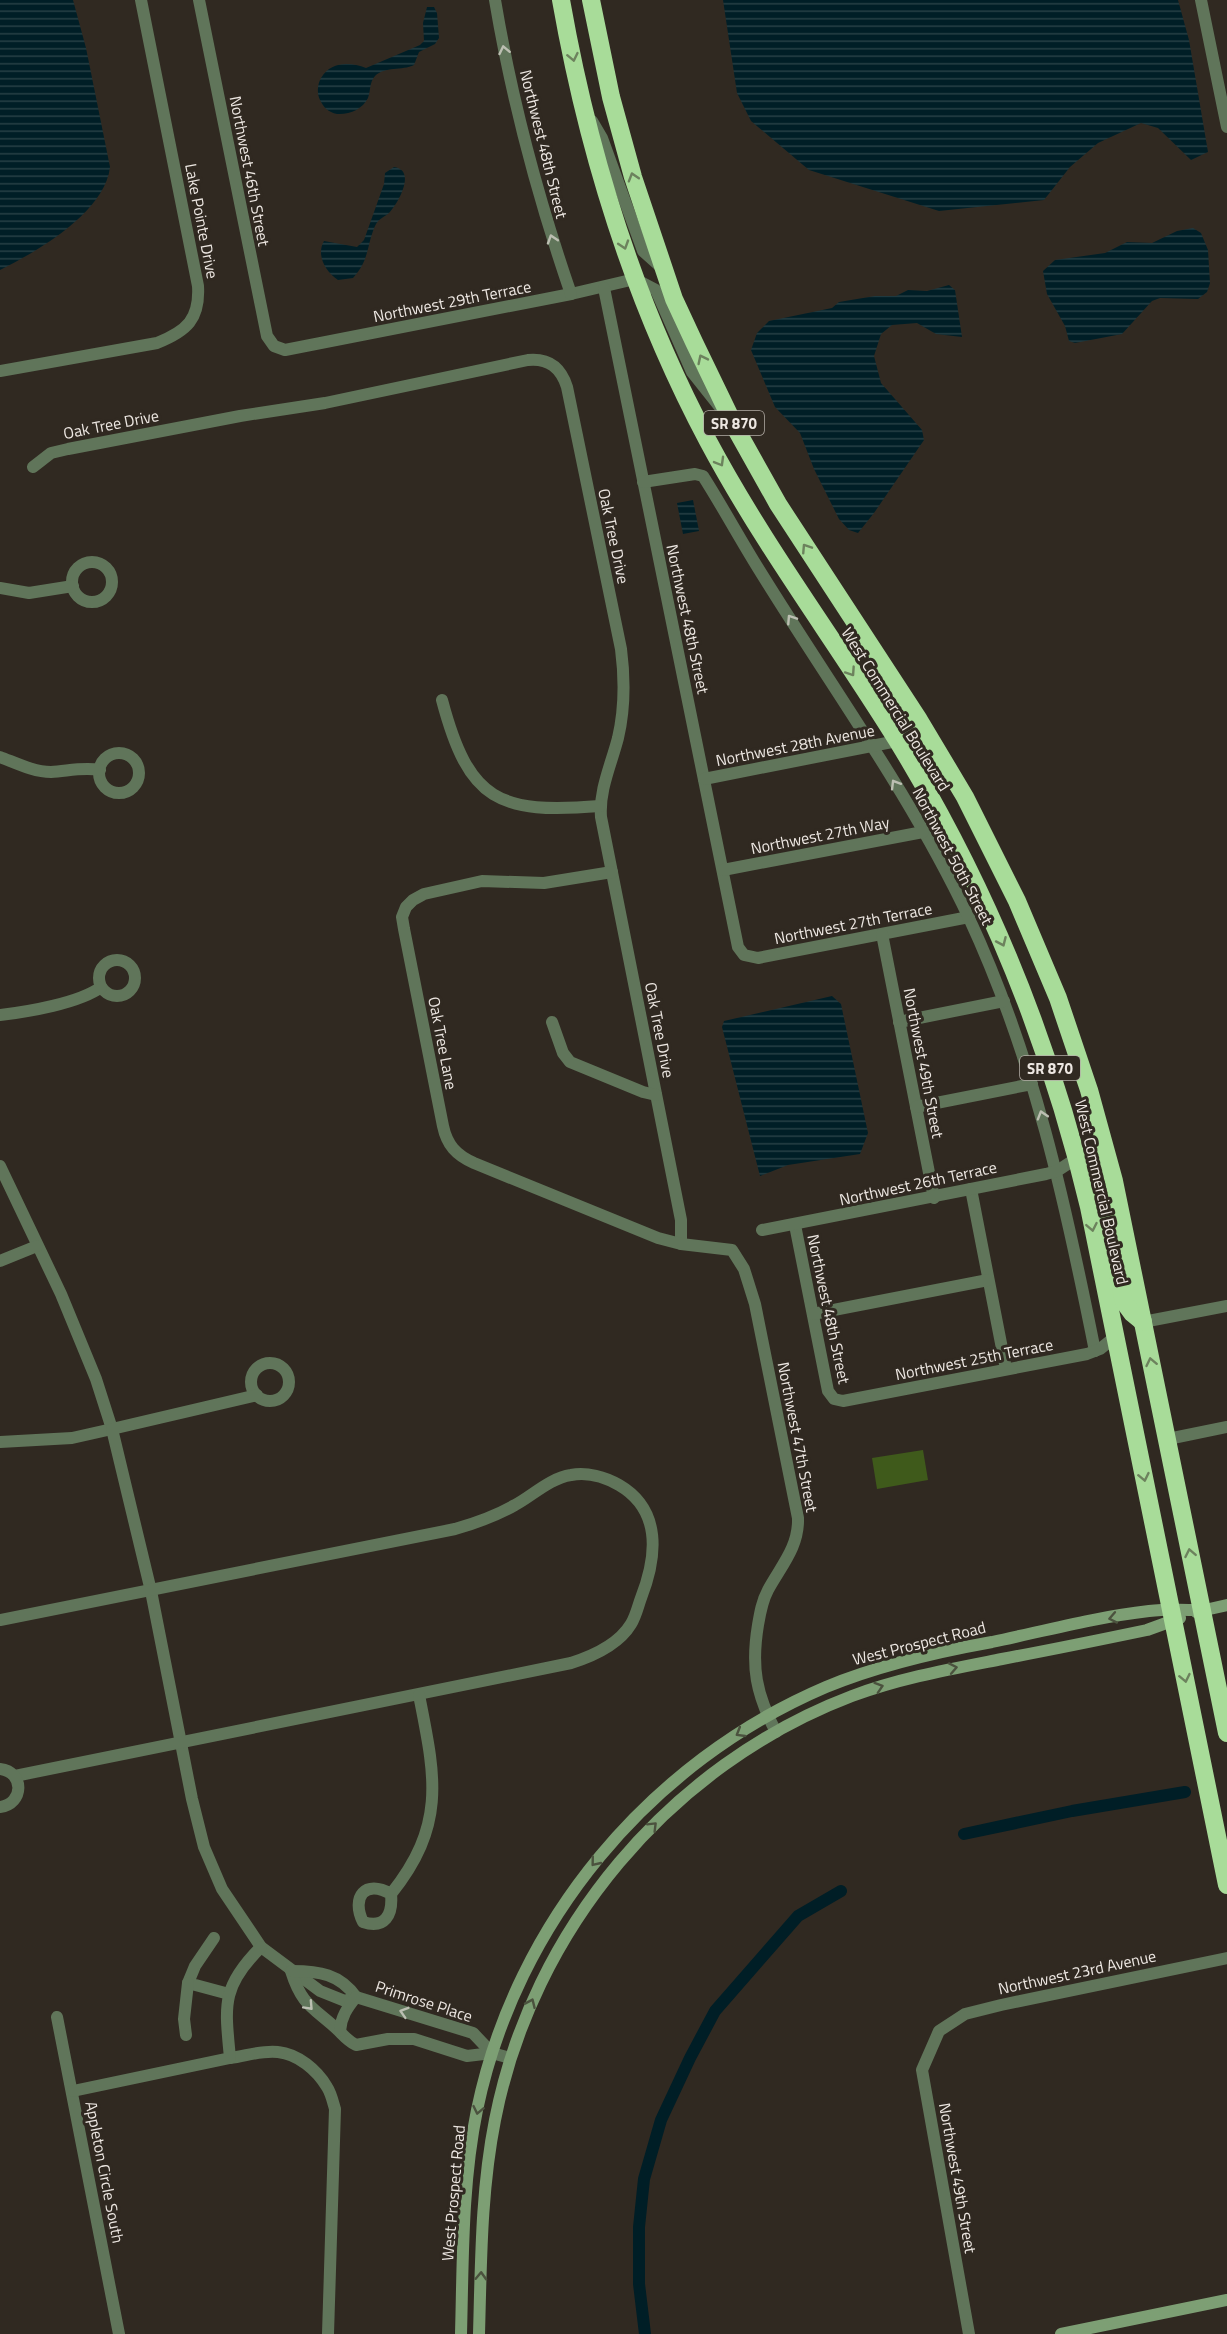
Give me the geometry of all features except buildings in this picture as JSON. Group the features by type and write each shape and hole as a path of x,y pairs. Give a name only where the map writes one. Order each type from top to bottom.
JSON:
{"highway":[{"name":"West Commercial Boulevard","path":"561,0 582,104 605,188 635,279 666,356 708,441 754,522 897,741 956,847 1004,946 1052,1073 1077,1158 1227,1885"},
{"name":"West Commercial Boulevard","path":"591,0 611,96 633,177 679,309 736,429 778,504 919,720 965,797 1004,873 1058,998 1080,1060 1106,1151 1168,1439 1227,1733"},
{"path":"1077,1158 1103,1210 1124,1302 1143,1322"},
{"path":"1205,1779 1227,1829"}],"main road":[{"name":"West Prospect Road","path":"461,2334 468,2170 477,2110 492,2053 514,1993 565,1903 605,1850 682,1774 714,1749 768,1716 829,1686 922,1656 1149,1611 1172,1615 1227,1605"},
{"name":"West Prospect Road","path":"479,2334 487,2165 495,2118 510,2058 526,2014 554,1956 613,1870 649,1830 692,1790 724,1766 776,1732 852,1696 907,1678 1148,1630 1172,1615"},
{"path":"1061,2334 1227,2300"}],"street":[{"name":"Lake Pointe Drive","path":"0,371 157,343 174,336 189,324 199,304 198,286 141,0"},
{"name":"Northwest 46th Street","path":"200,0 267,336 274,346"},
{"name":"Northwest 48th Street","path":"495,0 522,134 544,214 571,294"},
{"path":"1201,0 1227,127"},
{"name":"West Commercial Boulevard","path":"582,104 602,138 643,251 664,269"},
{"name":"Northwest 29th Terrace","path":"274,346 285,350 604,288 635,279"},
{"name":"West Commercial Boulevard","path":"635,279 656,290 692,372 736,429"},
{"name":"Northwest 48th Street","path":"604,288 738,946 744,955"},
{"name":"Oak Tree Drive","path":"33,467 51,453 68,448 240,416 325,403 528,360 544,361 555,365 567,387 624,669 625,691 621,724 600,806 681,1220 681,1244"},
{"name":"Northwest 50th Street","path":"643,482 690,475 703,476 762,575 873,746 969,917 1004,1001 1032,1084 1057,1171 1095,1351"},
{"path":"0,588 29,593 73,586"},
{"path":"442,700 448,725 460,755 477,780 492,795 508,802 540,808 600,806"},
{"name":"Northwest 28th Avenue","path":"704,779 897,741 919,720"},
{"path":"0,757 41,771 87,768 100,770"},
{"name":"Northwest 27th Way","path":"723,870 923,832"},
{"name":"Oak Tree Lane","path":"612,872 555,882 482,881 424,894 406,907 402,917 404,929 443,1126 447,1140 455,1152 474,1163 665,1241 681,1244"},
{"name":"Northwest 27th Terrace","path":"744,955 758,958 969,917"},
{"name":"Northwest 49th Street","path":"882,934 934,1198"},
{"path":"0,1015 74,1000 90,995 101,987"},
{"path":"899,1022 1004,1001"},
{"path":"552,1022 570,1062 643,1092 656,1095"},
{"path":"916,1107 1032,1084"},
{"name":"Northwest 26th Terrace","path":"762,1230 934,1198 1057,1171 1077,1158"},
{"path":"0,1166 61,1294 96,1379 112,1429 151,1591 204,1847 222,1889 261,1947 291,1971 336,1999 345,2001 357,1996"},
{"path":"971,1189 1006,1369"},
{"name":"Northwest 48th Street","path":"795,1225 828,1391 834,1399"},
{"name":"Northwest 47th Street","path":"681,1244 732,1250 744,1269 755,1304 798,1518 794,1544 763,1603 755,1644 755,1675 768,1716 776,1732"},
{"path":"0,1261 37,1246"},
{"path":"813,1314 988,1280"},
{"path":"1143,1322 1227,1306"},
{"name":"Northwest 25th Terrace","path":"834,1399 843,1401 1095,1351 1115,1337"},
{"path":"0,1442 72,1438 257,1395"},
{"path":"1168,1439 1227,1427"},
{"path":"0,1620 455,1529 504,1510 551,1482 570,1475 591,1475 608,1479 632,1493 647,1515 654,1539 650,1577 631,1624 616,1640 592,1656 571,1663 418,1695 15,1776"},
{"path":"391,1894 403,1880 421,1849 430,1814 432,1769 418,1695"},
{"path":"0,1769 15,1776 19,1787 12,1804 0,1808"},
{"path":"186,2035 184,2009 188,1983 195,1966 214,1938"},
{"path":"230,2058 226,2022 229,1994 235,1978 245,1963 261,1947"},
{"name":"Northwest 23rd Avenue","path":"939,2031 966,2014 1000,2005 1227,1958"},
{"path":"291,1971 303,2001 311,2010 356,2045 388,2039 414,2039 467,2056 492,2053 510,2058"},
{"path":"291,1971 318,1971 334,1977 357,1996"},
{"path":"188,1983 229,1994"},
{"path":"340,2031 344,2015 357,1996"},
{"name":"Primrose Place","path":"357,1996 473,2033 492,2053"},
{"name":"Appleton Circle South","path":"57,2017 118,2334"},
{"name":"Northwest 49th Street","path":"939,2031 922,2070 969,2334"},
{"path":"73,2091 266,2051 280,2052 298,2058 312,2069 328,2088 335,2109 328,2334"}],"green space":[{"path":"923,1450 928,1480 877,1489 872,1458"}],"water":[{"path":"0,0 73,0 86,48 110,167 105,184 83,214 50,241 0,270"},
{"path":"723,0 1178,0 1189,40 1208,152 1191,160 1158,128 1141,123 1098,143 1070,167 1044,200 939,211 809,170 751,121 737,93"},
{"path":"427,7 434,7 437,13 439,38 435,44 419,52 414,65 384,71 375,76 368,98 355,110 337,114 325,107 319,98 318,89 325,72 341,64 366,68 420,45 424,41 423,23"},
{"path":"394,167 401,169 404,174 404,188 401,195 393,209 375,226 365,259 353,278 338,280 329,272 321,257 324,241 357,247 364,240 384,184 385,173"},
{"path":"1193,228 1201,233 1208,250 1210,283 1207,292 1198,299 1160,298 1152,301 1122,334 1075,343 1069,341 1065,326 1047,294 1043,271 1055,260 1105,253 1127,242 1152,243 1177,231"},
{"path":"949,285 955,290 962,337 936,334 917,323 892,325 881,334 874,356 881,383 922,430 924,440 858,533 849,530 839,519 814,469 800,433 775,407 751,350 757,333 769,321 832,308 839,302 875,296 896,296 908,290 927,291"},
{"path":"693,500 699,531 683,534 677,503"},
{"path":"832,996 841,1004 868,1133 860,1154 788,1165 760,1176 722,1027 724,1021"}],"waterway":[{"path":"964,1834 1072,1811 1185,1792"},
{"path":"645,2334 639,2284 639,2227 644,2179 661,2120 715,2011 798,1916 841,1891"}]}
